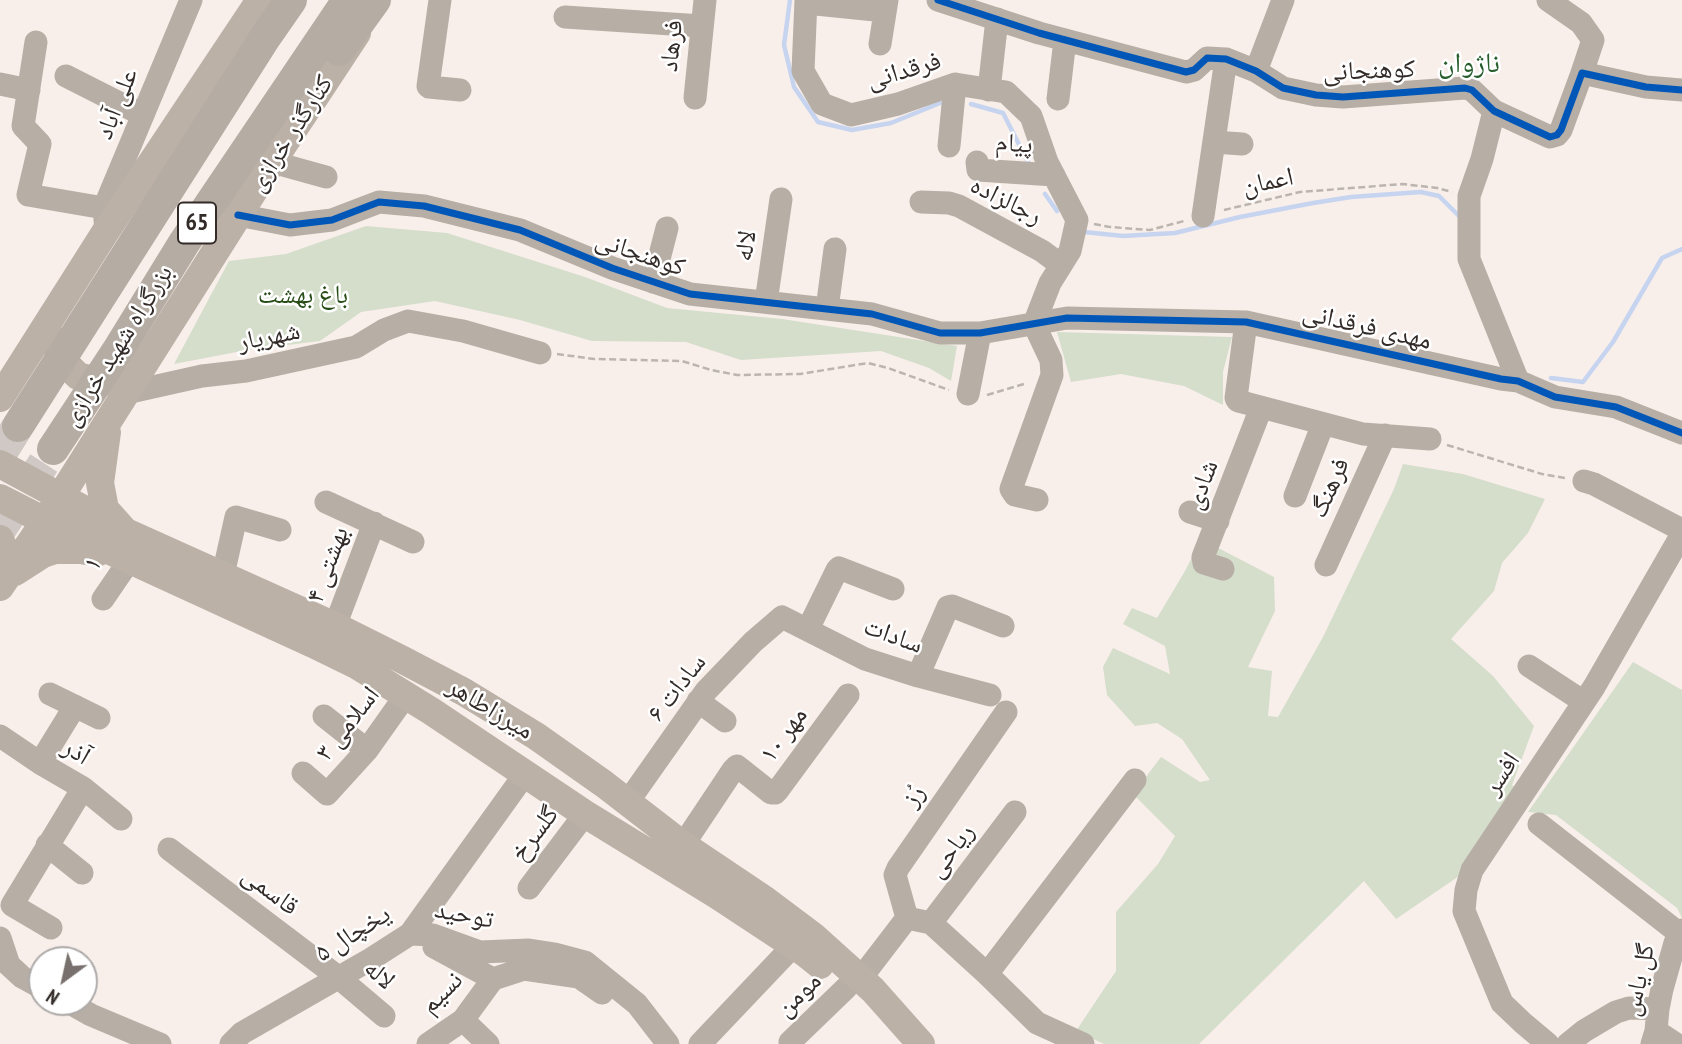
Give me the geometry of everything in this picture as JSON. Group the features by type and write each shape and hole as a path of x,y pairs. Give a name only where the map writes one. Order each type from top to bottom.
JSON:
{"highway":[{"path":"266,36 285,0"},
{"name":"بزرگراه شهید خرازی","path":"18,426 291,0"},
{"name":"بزرگراه شهید خرازی","path":"53,449 184,243 348,0"},
{"path":"108,364 144,326 376,0"}],"main road":[{"path":"0,398 50,318 105,219 260,0"},
{"name":"کنارگذر خرازی","path":"2,581 45,522 376,0"},
{"path":"50,318 52,339 63,361 78,376 101,382 132,384"},
{"path":"0,368 9,365 30,348"},
{"path":"108,421 100,482 106,509 126,532"},
{"name":"میرزاطاهر","path":"0,464 126,532 335,626 464,692 536,736 683,845 813,936 853,983 921,1044"},
{"name":"میرزاطاهر","path":"0,498 45,522 313,644 358,666 406,695 585,814 794,945 834,976 853,983 870,1011 898,1044"},
{"path":"0,539 4,550 2,581"},
{"path":"2,581 43,554 55,550 81,550 129,561"},
{"path":"447,723 447,708 464,692"},
{"path":"585,814 598,804 603,795 604,784"}],"street":[{"name":"علی آباد","path":"105,219 143,115 191,0"},
{"path":"440,0 428,86 460,90"},
{"name":"فرهاد","path":"695,98 705,0"},
{"path":"938,0 1065,40 1186,72 1207,58 1226,59 1203,216"},
{"path":"1256,71 1283,0"},
{"path":"1548,0 1581,23 1593,40 1582,73 1646,88 1682,90"},
{"path":"806,1 886,6 880,44"},
{"name":"فرقدانی","path":"806,1 803,71 822,104 851,115 898,104 955,84 1006,92 1031,116 1047,162 1077,220"},
{"path":"565,17 702,26"},
{"path":"989,89 997,19"},
{"path":"1058,99 1065,40"},
{"path":"36,42 23,126 40,144 29,195 105,219"},
{"name":"کوهنجانی","path":"1226,59 1256,71 1283,88 1316,95 1343,97 1465,88 1472,90 1494,111 1550,137 1557,135 1582,73"},
{"path":"66,76 143,115"},
{"path":"0,84 29,90"},
{"path":"948,146 955,84"},
{"path":"1494,111 1469,196 1469,259 1518,381"},
{"path":"1214,142 1242,144"},
{"path":"272,162 326,177"},
{"name":"پیام","path":"977,162 978,170 1054,175"},
{"name":"لاله","path":"766,302 781,199"},
{"name":"کوهنجانی","path":"238,215 290,225 332,220 379,202 424,206 520,230 612,268 690,294 872,314 940,333 980,333 1034,324"},
{"name":"رجالزاده","path":"921,202 959,206 1042,250 1061,265"},
{"path":"1037,500 1015,495 1011,489 1052,375 1051,360 1034,324 1050,283 1070,251 1077,220"},
{"path":"653,282 667,228"},
{"path":"827,309 835,250"},
{"name":"مهدی فرقدانی","path":"1034,324 1067,318 1246,322 1518,381 1555,397 1616,407 1682,433"},
{"name":"شهریار","path":"132,384 246,372 356,347 384,330 408,321 463,331 540,353"},
{"path":"1246,322 1236,398 1242,404 1363,434 1430,439"},
{"path":"968,394 980,333"},
{"name":"شادی","path":"1223,569 1204,563 1203,560 1261,408"},
{"path":"1295,496 1323,424"},
{"name":"فرهنگ","path":"1326,565 1385,435"},
{"path":"1584,481 1682,532"},
{"path":"326,502 412,542"},
{"path":"1190,512 1218,521"},
{"path":"222,575 236,517 280,530"},
{"name":"بهشتی ۴","path":"335,626 374,523"},
{"name":"افسر","path":"1548,1044 1502,1003 1464,911 1466,890 1472,870 1584,702 1682,532"},
{"name":"۱","path":"103,599 129,561"},
{"path":"808,629 839,568 893,589"},
{"path":"918,676 948,607 952,606 1003,626"},
{"name":"سادات","path":"782,617 865,659 990,695"},
{"name":"سادات ۶","path":"627,803 706,691 753,642 782,617"},
{"path":"1529,666 1584,702"},
{"path":"50,694 99,718"},
{"name":"اسلامی ۳","path":"303,773 327,794 367,750 406,695"},
{"name":"مهر ۱۰","path":"683,845 737,766 771,793 775,793 848,695"},
{"path":"698,701 725,721"},
{"path":"40,764 75,706"},
{"name":"رُز","path":"907,919 895,875 898,868 1006,712"},
{"path":"324,716 367,750"},
{"name":"آذر","path":"0,736 40,764 83,788 121,819"},
{"name":"یخچال ۵","path":"242,1040 410,934 525,774"},
{"path":"987,974 1135,780"},
{"path":"51,928 12,905 83,788"},
{"name":"ریاحی","path":"931,923 1015,812"},
{"name":"گلسرخ","path":"529,888 585,814"},
{"path":"1539,824 1681,932"},
{"path":"47,845 82,873"},
{"name":"قاسمی","path":"169,849 338,977"},
{"path":"907,919 931,923 1037,1023 1083,1044"},
{"name":"مومن","path":"790,1042 853,983 907,919"},
{"name":"گل یاس","path":"1655,1028 1675,943 1681,932"},
{"name":"توحید","path":"410,934 494,979 527,960"},
{"name":"توحید","path":"410,934 433,935 480,952 582,969 641,1030 650,1044"},
{"path":"0,938 9,965 28,980"},
{"path":"700,1044 794,945"},
{"path":"582,969 638,1004 668,1044"},
{"name":"لاله","path":"338,977 384,1016"},
{"name":"نسیم","path":"428,1044 463,1020 494,979"},
{"path":"1568,1044 1616,1012 1629,1008 1676,1044"},
{"path":"93,1016 160,1044"},
{"path":"463,1020 488,1044"}],"path":[{"path":"540,353 594,359 682,362 737,375 800,373 868,363 957,393 988,396 1052,375"},
{"path":"1430,439 1542,474 1584,481"}],"green space":[{"name":"باغ بهشت","path":"366,226 447,233 585,277 667,308 782,319 957,346 951,381 929,368 881,351 741,360 686,342 592,341 520,320 435,301 361,312 320,341 247,350 174,364 229,261 286,254"},
{"path":"1057,332 1232,337 1223,372 1223,405 1184,386 1121,374 1071,382"},
{"path":"1403,464 1463,474 1545,499 1528,533 1502,563 1494,591 1451,639 1493,676 1534,726 1512,785 1518,790 1465,872 1396,919 1364,881 1199,1044 1104,1044 1076,1031 1116,971 1116,912 1158,864 1175,836 1133,794 1161,757 1200,782 1210,780 1182,739 1157,723 1135,726 1107,695 1103,667 1113,648 1170,674 1165,646 1123,624 1132,608 1157,618 1201,539 1274,577 1275,611 1248,667 1272,671 1268,716 1278,717 1323,637 1394,489"},
{"path":"1633,662 1682,690 1682,918 1677,908 1556,815 1528,812"}],"waterway":[{"path":"790,0 784,45 794,87 818,122 852,130 891,123 940,103"},
{"path":"971,104 1003,113 1028,162"},
{"path":"1084,232 1123,236 1175,233 1313,203 1351,197 1421,192 1439,196 1460,217"},
{"path":"1045,194 1057,211"},
{"path":"1551,378 1583,382 1613,342 1662,258 1682,249"}],"tunnel":[{"path":"0,455 18,426"},
{"path":"0,530 53,449"}],"cycle path":[{"path":"938,0 1039,33 1186,72 1194,70 1207,58 1226,59 1256,71 1283,88 1316,95 1343,97 1465,88 1472,90 1494,111 1550,137 1561,130 1582,73 1646,87 1682,90"},
{"path":"238,215 290,225 332,220 379,202 424,206 520,230 612,268 690,294 872,314 940,333 980,333 1067,318 1246,322 1518,381 1555,397 1616,407 1682,433"}],"district":[{"name":"ناژوان","path":"1469,64"}]}
